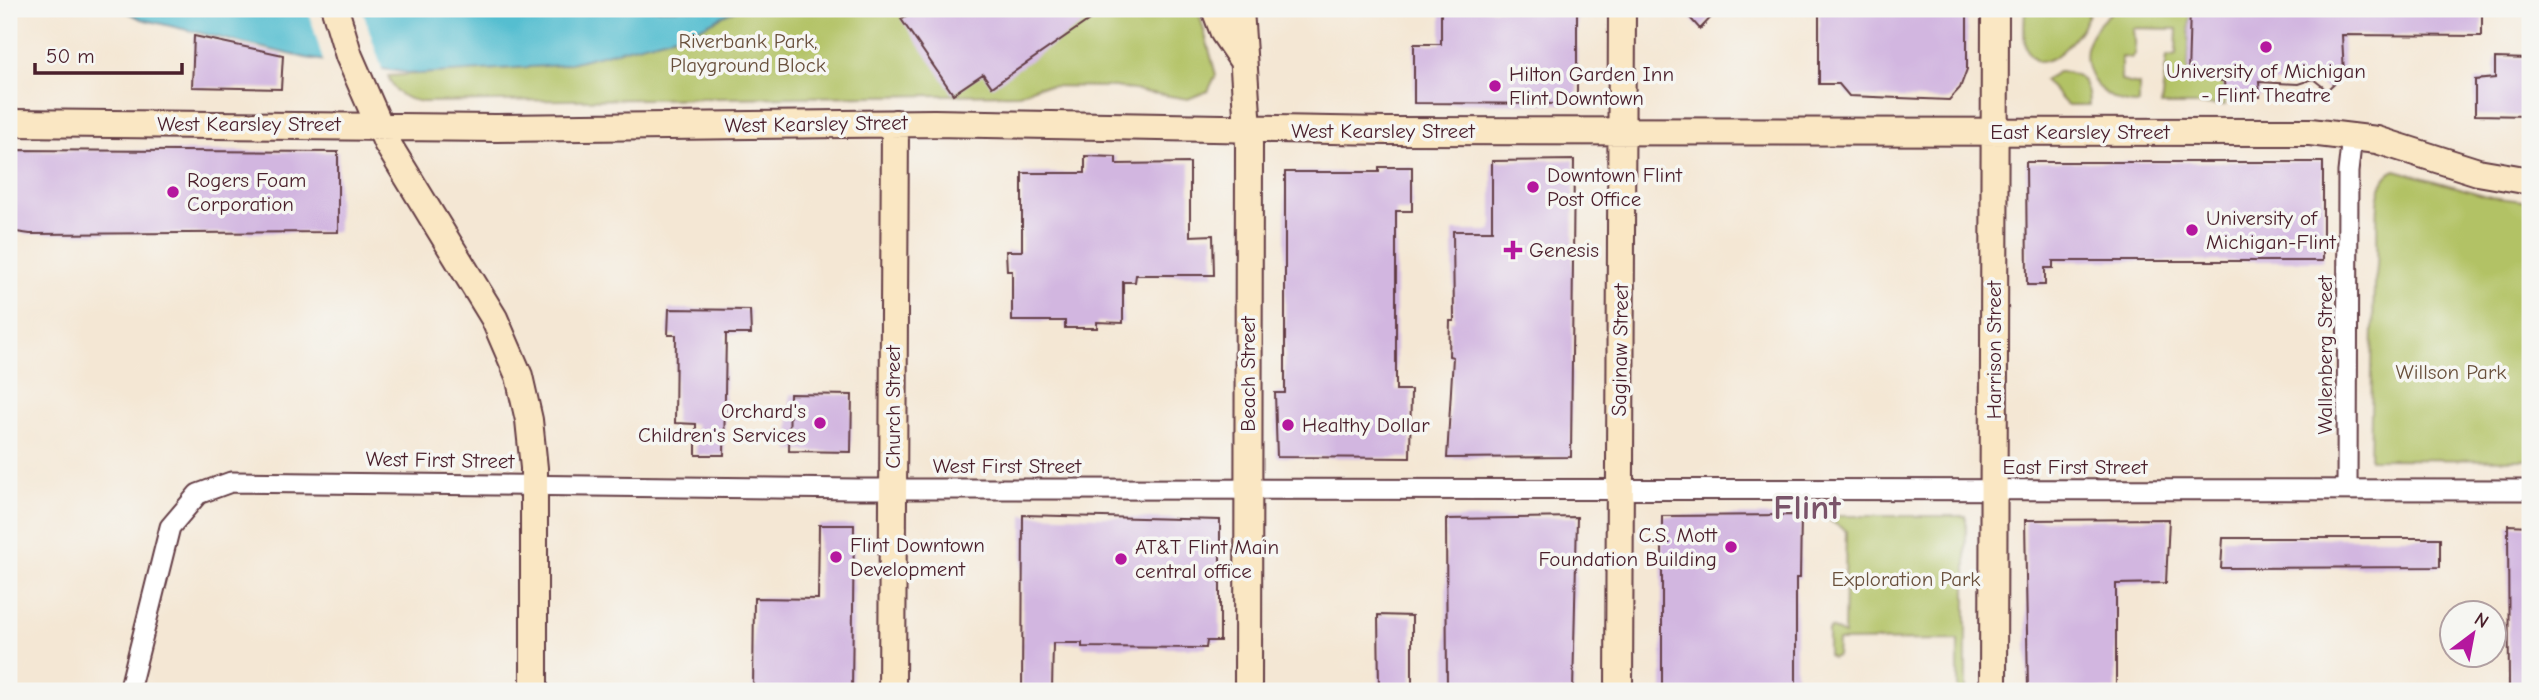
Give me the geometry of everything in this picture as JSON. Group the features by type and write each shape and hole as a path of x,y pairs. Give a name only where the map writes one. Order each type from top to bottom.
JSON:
{"street":[{"path":"335,9 356,73 379,126 401,170 485,302 509,347 527,406 535,485 534,691"},
{"name":"Beach Street","path":"1215,9 1224,33 1241,58"},
{"name":"Beach Street","path":"1240,9 1243,35 1241,58 1248,94 1249,128 1248,691"},
{"name":"Saginaw Street","path":"1619,691 1622,9"},
{"name":"Harrison Street","path":"1993,691 1995,9"},
{"name":"West Kearsley Street","path":"9,123 496,128 895,123 1622,132"},
{"name":"Church Street","path":"892,691 895,123"},
{"name":"East Kearsley Street","path":"1622,132 2309,132 2352,136 2410,149 2478,172 2530,181"},
{"name":"Wallenberg Street","path":"2347,490 2348,172 2352,136"},
{"name":"West First Street","path":"129,691 170,527 190,501 215,486 243,481 892,489 1619,489"},
{"name":"East First Street","path":"1619,489 2530,490"}],"green space":[{"name":"Riverbank Park, Playground Block","path":"737,9 1198,9 1216,75 1208,91 1188,99 1115,87 1039,86 1019,94 423,102 401,95 388,76 562,65 691,32"},
{"path":"2025,9 2091,9 2071,43 2055,56 2039,62 2028,52 2026,46"},
{"path":"2115,9 2190,9 2188,75 2224,81 2225,105 2161,105 2167,57 2176,55 2177,29 2133,28 2135,54 2131,58 2121,57 2121,81 2139,85 2139,104 2116,100 2106,94 2092,78 2086,55 2092,33"},
{"path":"2058,72 2073,74 2082,80 2089,105 2067,105 2044,80"},
{"name":"Willson Park","path":"2396,170 2491,197 2530,202 2530,460 2370,459 2378,203 2387,177"},
{"name":"Exploration Park","path":"1828,516 1966,516 1966,691 1958,691 1958,640 1838,641 1837,656 1832,658 1828,655 1828,631 1831,628 1844,635 1846,531 1829,520"}],"water":[{"path":"122,9 737,9 691,32 562,65 417,74 306,58 141,19"}],"pier":[{"path":"308,9 362,9 383,72 324,64"}],"building":[{"path":"917,9 1105,9 992,87 983,74 953,94 901,19"},
{"path":"1441,9 1577,9 1577,104 1414,103 1414,44 1441,44"},
{"path":"1682,9 1719,9 1700,29"},
{"path":"1819,9 1967,9 1967,69 1960,88 1949,100 1849,96 1839,84 1819,84"},
{"name":"University of Michigan - Flint Theatre","path":"2190,9 2482,9 2482,36 2342,35 2344,74 2327,90 2313,79 2298,84 2259,82 2260,97 2225,94 2224,81 2188,76"},
{"path":"194,36 283,55 281,89 192,87"},
{"path":"2495,58 2530,59 2530,116 2475,115 2475,80 2495,78"},
{"name":"Rogers Foam Corporation","path":"9,150 338,152 338,232 30,234 9,231"},
{"path":"1085,156 1116,157 1116,164 1190,163 1190,236 1213,235 1214,275 1136,275 1135,282 1123,282 1123,323 1097,322 1097,328 1065,328 1065,321 1012,321 1012,271 1007,271 1006,251 1022,251 1022,173 1085,173"},
{"path":"1574,160 1571,457 1447,458 1453,357 1449,356 1450,321 1454,321 1453,231 1492,231 1492,161"},
{"path":"2026,162 2323,162 2323,261 2053,261 2053,268 2045,268 2045,285 2027,285"},
{"path":"1379,167 1412,167 1412,211 1396,211 1396,390 1411,390 1410,458 1277,457 1275,393 1285,393 1285,172 1379,172"},
{"path":"669,309 750,310 751,334 726,334 724,455 696,455 696,424 675,423 676,335 668,335"},
{"name":"Orchard's Children's Services","path":"790,394 852,395 851,452 789,451"},
{"name":"AT&T Flint Main central office","path":"1023,515 1220,520 1220,641 1207,641 1206,648 1082,647 1082,643 1053,643 1052,691 1022,691"},
{"path":"1801,515 1800,578 1796,578 1796,691 1662,691 1662,516"},
{"path":"1577,517 1573,691 1447,691 1446,519"},
{"path":"2169,519 2166,583 2116,584 2116,690 2028,689 2025,520"},
{"path":"819,525 854,525 852,691 753,691 754,598 818,599"},
{"path":"2508,525 2530,526 2530,691 2509,691"},
{"path":"2223,538 2440,538 2440,567 2221,568"},
{"path":"1378,615 1412,616 1412,687 1379,688"}],"place":[{"name":"University of Michigan - Flint Theatre","path":"2266,47"},
{"name":"Hilton Garden Inn Flint Downtown","path":"1495,86"},
{"name":"Downtown Flint Post Office","path":"1533,187"},
{"name":"Rogers Foam Corporation","path":"173,192"},
{"name":"University of Michigan-Flint","path":"2192,230"},
{"name":"Genesis","path":"1513,250"},
{"name":"Orchard's Children's Services","path":"820,423"},
{"name":"Healthy Dollar","path":"1288,425"},
{"name":"C.S. Mott Foundation Building","path":"1731,547"},
{"name":"Flint Downtown Development","path":"836,557"},
{"name":"AT&T Flint Main central office","path":"1121,559"}],"district":[{"name":"Flint","path":"1807,507"}]}
